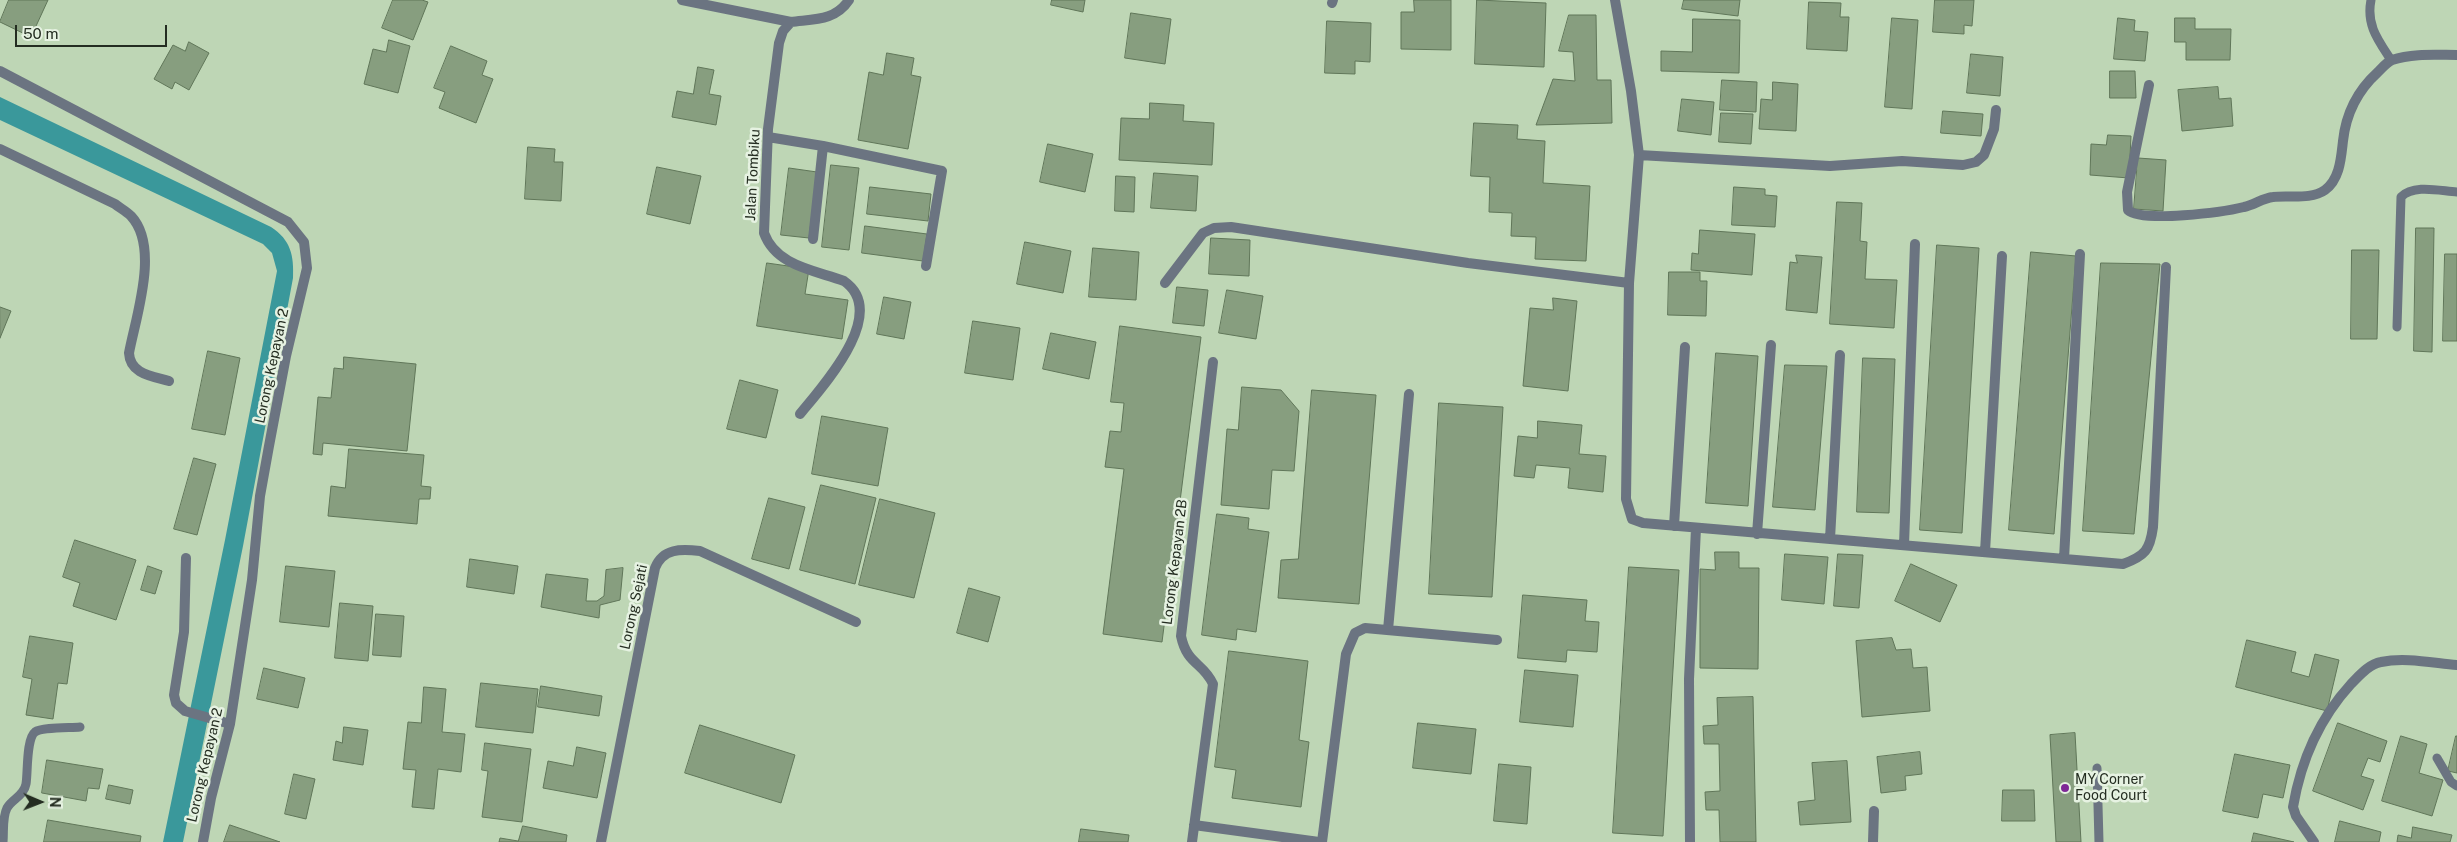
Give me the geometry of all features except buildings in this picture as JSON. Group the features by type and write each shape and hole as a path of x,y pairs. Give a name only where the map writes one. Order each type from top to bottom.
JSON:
{"street":[{"path":"682,0 791,22 828,18 844,8 849,0"},
{"path":"1615,0 1639,155 1629,284 1627,505 1632,519 1643,523 1757,534 2123,564 2137,559 2146,551 2151,542 2166,267"},
{"name":"Jalan Tombiku","path":"791,22 783,32 779,42 768,136 764,233 767,242 774,252 784,260 844,280 852,286 861,320 839,364 800,414"},
{"path":"2149,85 2127,192 2128,210 2132,214 2140,215 2186,215 2246,207 2271,197 2314,195 2326,189 2337,174 2341,161 2345,123 2350,108 2363,85 2391,60 2422,55 2457,56"},
{"name":"Lorong Kepayan 2","path":"0,71 288,222 304,242 307,268 286,356 262,488 252,580 230,724 210,798 203,842"},
{"path":"1639,155 1830,166 1902,161 1963,165 1976,162 1984,155 1994,129 1996,110"},
{"path":"768,136 942,171 926,266"},
{"path":"813,239 824,146"},
{"path":"0,149 115,204 131,216 138,227 144,244 145,270 129,353 130,362 138,372 169,382"},
{"path":"1165,283 1203,233 1214,228 1231,227 1468,263 1629,284"},
{"path":"1904,545 1915,244"},
{"path":"2064,559 2080,254"},
{"path":"1985,552 2002,256"},
{"path":"1757,534 1771,345"},
{"path":"1674,526 1685,347"},
{"path":"1830,539 1840,356"},
{"name":"Lorong Kepayan 2B","path":"1192,842 1213,684 1208,674 1187,656 1181,636 1212,362"},
{"path":"1388,630 1409,394"},
{"path":"1690,842 1689,679 1696,528"},
{"name":"Lorong Sejati","path":"600,842 653,578 659,558 668,552 683,549 700,551 856,622"},
{"path":"186,558 184,632 174,695 176,703 186,710 230,724"},
{"path":"1194,825 1320,842 1346,654 1350,640 1355,633 1365,628 1497,640"},
{"path":"2314,842 2296,816 2293,807 2319,726 2333,704 2362,672 2378,662 2396,660 2457,666"},
{"path":"1873,842 1874,811"}],"lane":[{"path":"2371,0 2369,16 2374,34 2391,60"},
{"path":"2398,327 2401,197 2406,191 2415,189 2457,192"},
{"path":"3,842 2,828 4,815 8,806 21,795 26,786 30,739 34,732 80,727"},
{"path":"2437,758 2451,782 2457,786"},
{"path":"2097,768 2099,842"}],"water":[{"path":"0,97 271,227 283,237 292,256 293,278 243,546 183,842 163,842 225,540 277,271 272,253 263,244 0,120"}],"place":[{"name":"MY Corner Food Court","path":"2065,788"}]}
